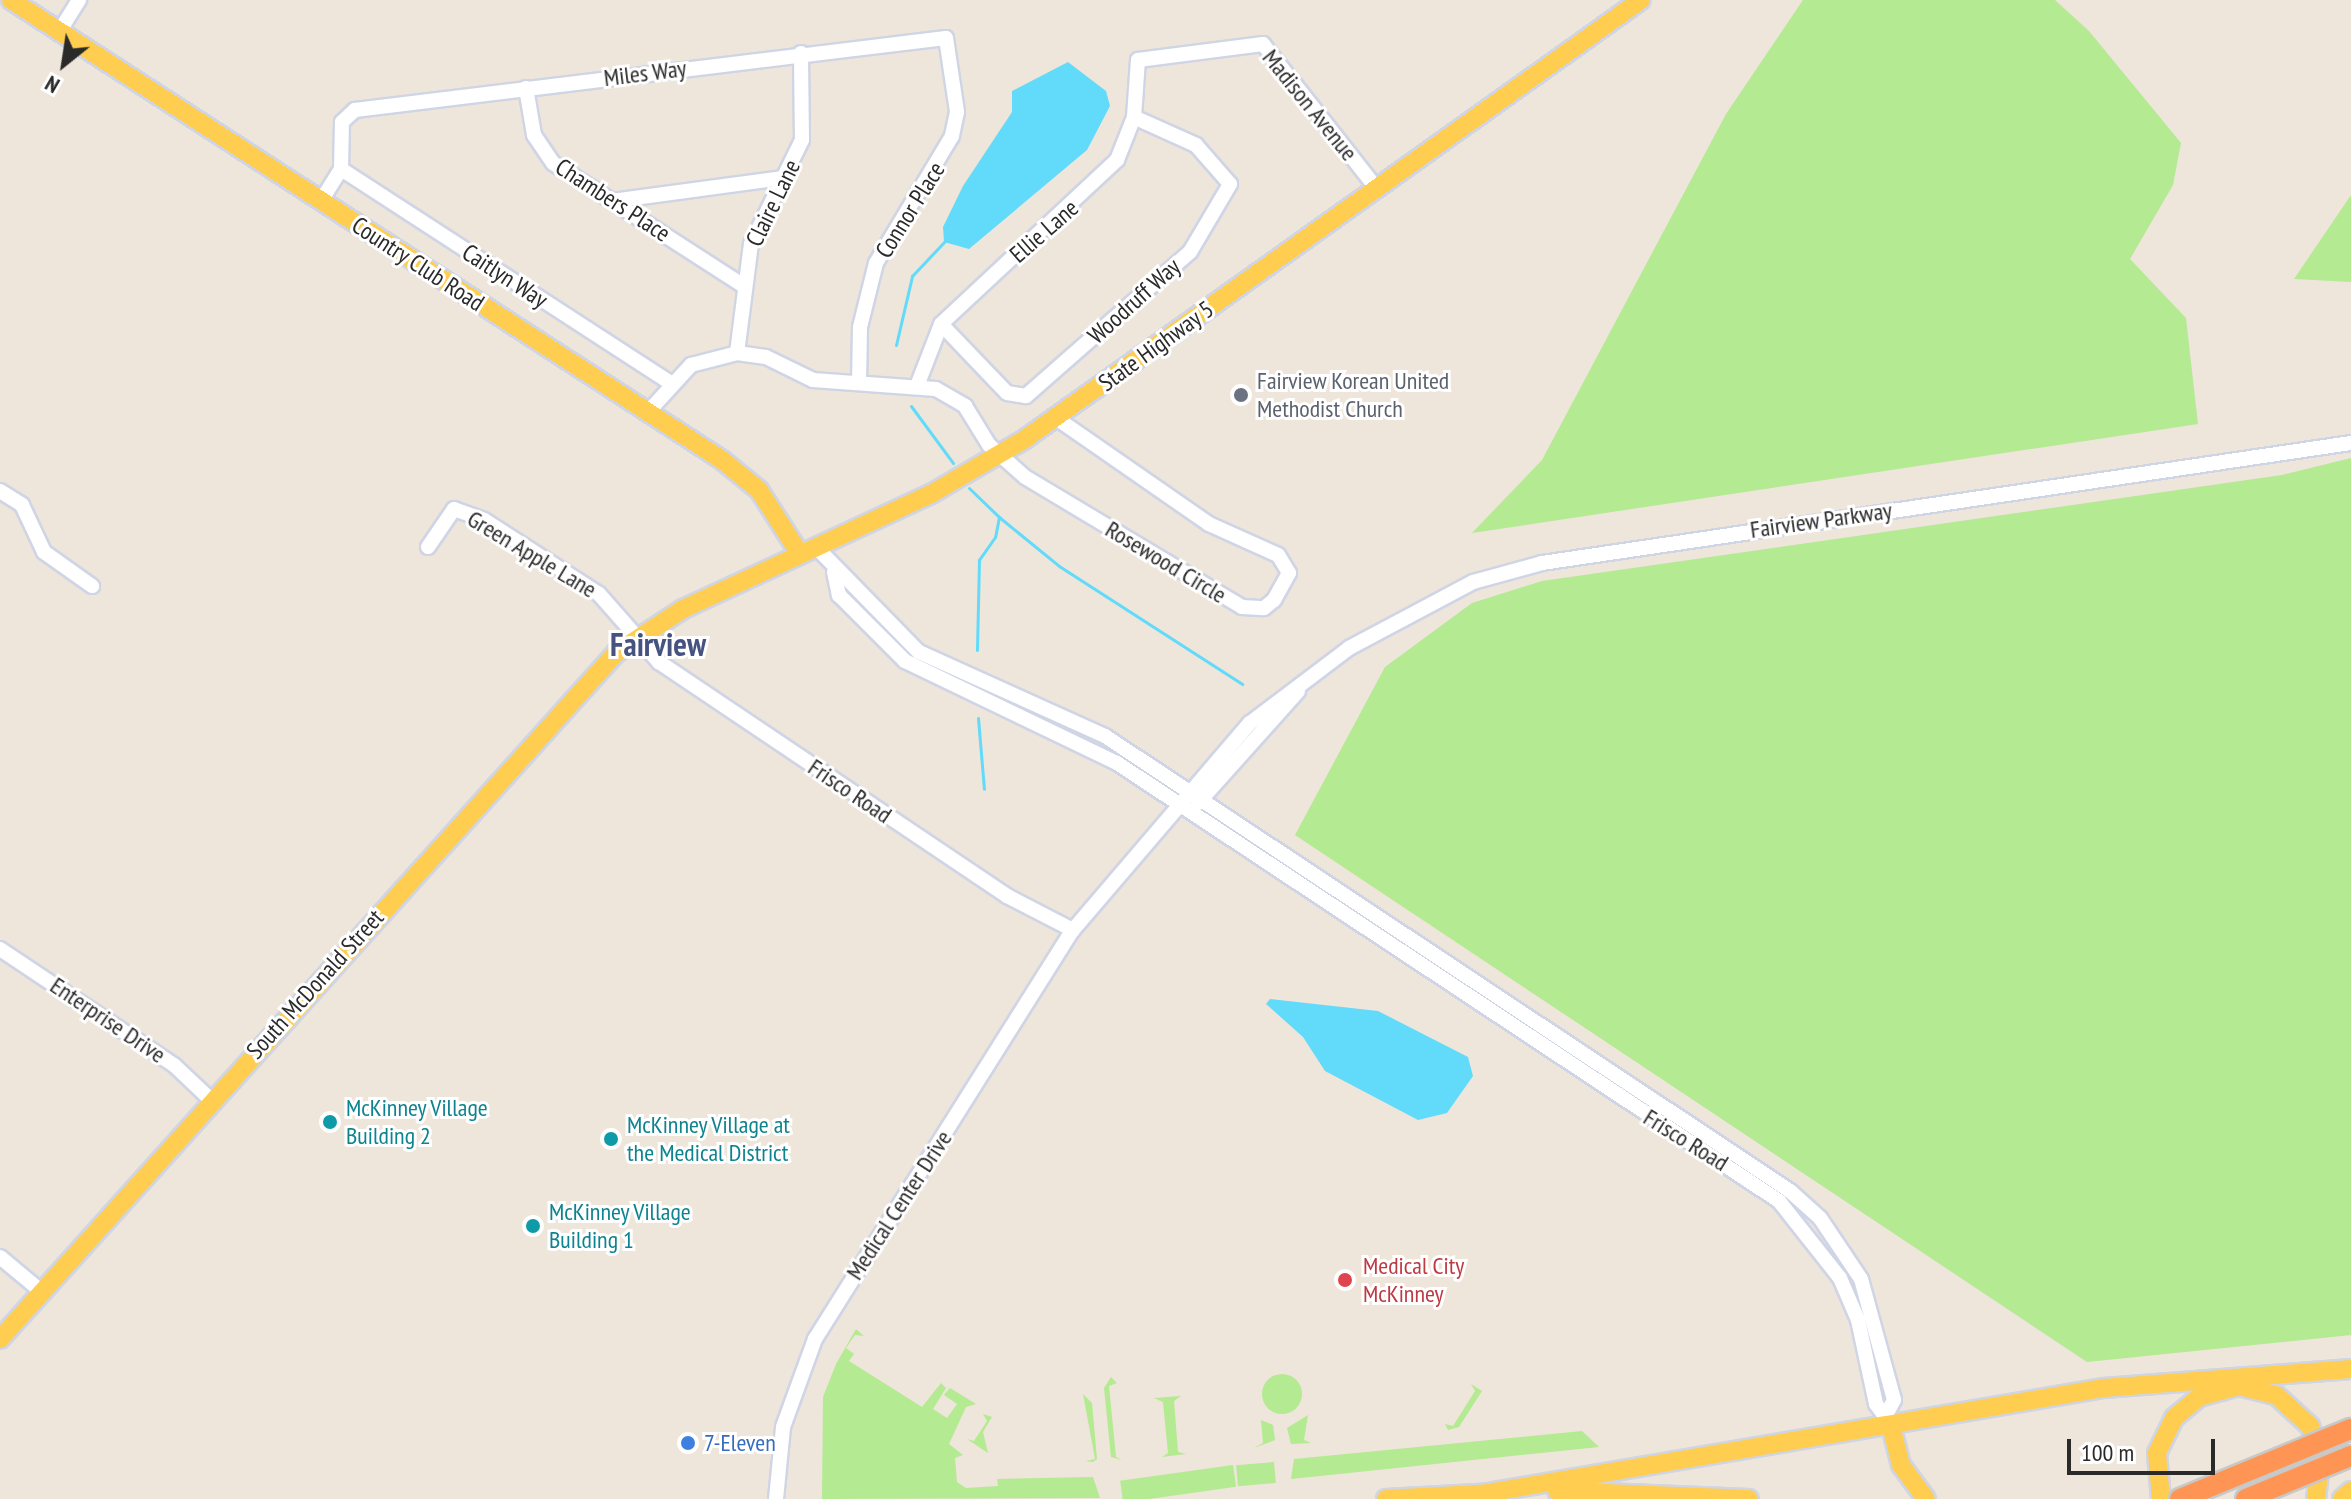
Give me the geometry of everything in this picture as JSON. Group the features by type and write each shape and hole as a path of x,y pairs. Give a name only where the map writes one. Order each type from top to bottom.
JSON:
{"highway":[{"path":"2180,1499 2351,1429"},
{"path":"2246,1499 2351,1456"}],"main road":[{"name":"Country Club Road","path":"11,0 648,412 759,490 808,551"},
{"name":"State Highway 5","path":"638,637 998,455 1056,418 1641,0"},
{"name":"South McDonald Street","path":"0,1339 569,697 638,637"},
{"path":"1487,1493 1888,1420 2188,1377 2351,1369"},
{"path":"2161,1499 2157,1453 2174,1418 2199,1397 2239,1386 2276,1395 2310,1426 2321,1456 2316,1499"},
{"path":"1888,1420 1901,1465 1926,1499"},
{"path":"1386,1499 1591,1490 1749,1499"},
{"path":"2342,1499 2351,1491"}],"street":[{"path":"59,32 79,0"},
{"name":"Miles Way","path":"341,169 345,114 801,53 946,38"},
{"name":"Connor Place","path":"859,383 860,327 876,263 952,136 957,112 946,38"},
{"name":"Madison Avenue","path":"1138,60 1263,44 1377,189"},
{"name":"Claire Lane","path":"737,353 741,284 762,215 783,178 806,116 801,53"},
{"name":"Ellie Lane","path":"917,386 941,324 1101,180 1134,117 1138,60"},
{"name":"Chambers Place","path":"526,88 540,148 612,201 741,284"},
{"name":"Woodruff Way","path":"941,324 1016,398 1190,252 1230,184 1196,145 1134,117"},
{"path":"321,201 341,169"},
{"name":"Caitlyn Way","path":"341,169 669,382"},
{"path":"612,201 783,178"},
{"path":"648,412 669,382 705,359 737,353 766,357 813,380 917,386 965,406 998,455"},
{"name":"Rosewood Circle","path":"998,455 1242,607 1264,608 1274,600 1289,573 1278,555 1209,524 1056,418"},
{"name":"Fairview Parkway","path":"1073,930 1250,723 1316,673 1411,610 1473,582 1542,563 2351,443"},
{"path":"0,491 22,505 44,552 92,586"},
{"name":"Green Apple Lane","path":"428,547 454,509 464,510 599,594 638,637"},
{"path":"808,551 834,572 839,595 886,646 999,699 1105,736 1555,1033 1784,1196"},
{"name":"Frisco Road","path":"638,637 659,662 1007,896 1073,930"},
{"name":"Fairview Parkway","path":"1205,802 1316,673"},
{"name":"Frisco Road","path":"999,699 1076,740 1545,1047 1784,1196 1840,1278 1858,1320 1876,1404 1888,1420"},
{"path":"1178,805 1205,802"},
{"path":"1339,913 1349,898"},
{"name":"Medical Center Drive","path":"776,1499 786,1414 815,1339 1073,930"},
{"name":"Enterprise Drive","path":"0,949 161,1056 210,1099"},
{"path":"1545,1047 1555,1033"},
{"path":"0,1257 41,1291"}],"green space":[{"path":"1803,0 2055,0 2089,31 2181,143 2173,185 2130,259 2186,318 2198,424 1472,533 1542,460 1726,114"},
{"path":"2351,195 2351,282 2294,279"},
{"path":"2351,458 2351,1335 2087,1362 1295,835 1385,667 1472,603 1542,581 2282,475"},
{"path":"856,1329 864,1336 855,1335 846,1348 854,1354 849,1361 922,1407 941,1383 946,1388 933,1409 947,1418 957,1404 944,1395 950,1388 976,1404 966,1407 949,1444 963,1455 955,1458 957,1482 966,1488 998,1486 997,1479 1093,1477 1100,1498 822,1499 823,1397 836,1364"},
{"path":"1282,1374 1296,1380 1302,1394 1296,1408 1282,1414 1268,1408 1262,1394 1268,1380"},
{"path":"1111,1377 1117,1383 1109,1386 1116,1457 1122,1460 1111,1457 1104,1388"},
{"path":"1471,1384 1482,1391 1459,1427 1448,1430 1445,1424 1453,1426 1475,1391"},
{"path":"1083,1394 1092,1403 1097,1459 1093,1462 1086,1461 1095,1459"},
{"path":"1181,1396 1174,1401 1178,1452 1186,1454 1162,1457 1168,1453 1163,1402 1154,1398"},
{"path":"983,1414 992,1417 983,1432 988,1453 967,1439 974,1441 987,1421"},
{"path":"1308,1415 1304,1440 1311,1443 1291,1444 1287,1428"},
{"path":"1261,1420 1273,1425 1275,1440 1254,1448 1263,1443"},
{"path":"1582,1431 1599,1447 1291,1479 1294,1459"},
{"path":"1274,1462 1276,1483 1238,1486 1236,1465"},
{"path":"1233,1465 1236,1487 1149,1499 1123,1499 1120,1481"}],"water":[{"path":"1068,62 1106,91 1110,106 1087,150 969,249 944,242 943,227 963,186 1012,112 1012,91"},
{"path":"1270,999 1378,1011 1468,1057 1473,1076 1447,1113 1418,1120 1325,1071 1303,1037 1266,1004"}],"waterway":[{"path":"896,345 912,276 944,242"},
{"path":"911,406 953,463"},
{"path":"969,488 999,517 995,537 979,560 977,650"},
{"path":"999,517 1059,566 1242,684"},
{"path":"978,718 984,789"}],"place":[{"name":"Fairview Korean United Methodist Church","path":"1241,395"},
{"name":"McKinney Village Building 2","path":"330,1122"},
{"name":"McKinney Village at the Medical District","path":"611,1139"},
{"name":"McKinney Village Building 1","path":"533,1226"},
{"name":"Medical City McKinney","path":"1345,1280"},
{"name":"7-Eleven","path":"688,1443"}],"district":[{"name":"Fairview","path":"658,644"}]}
